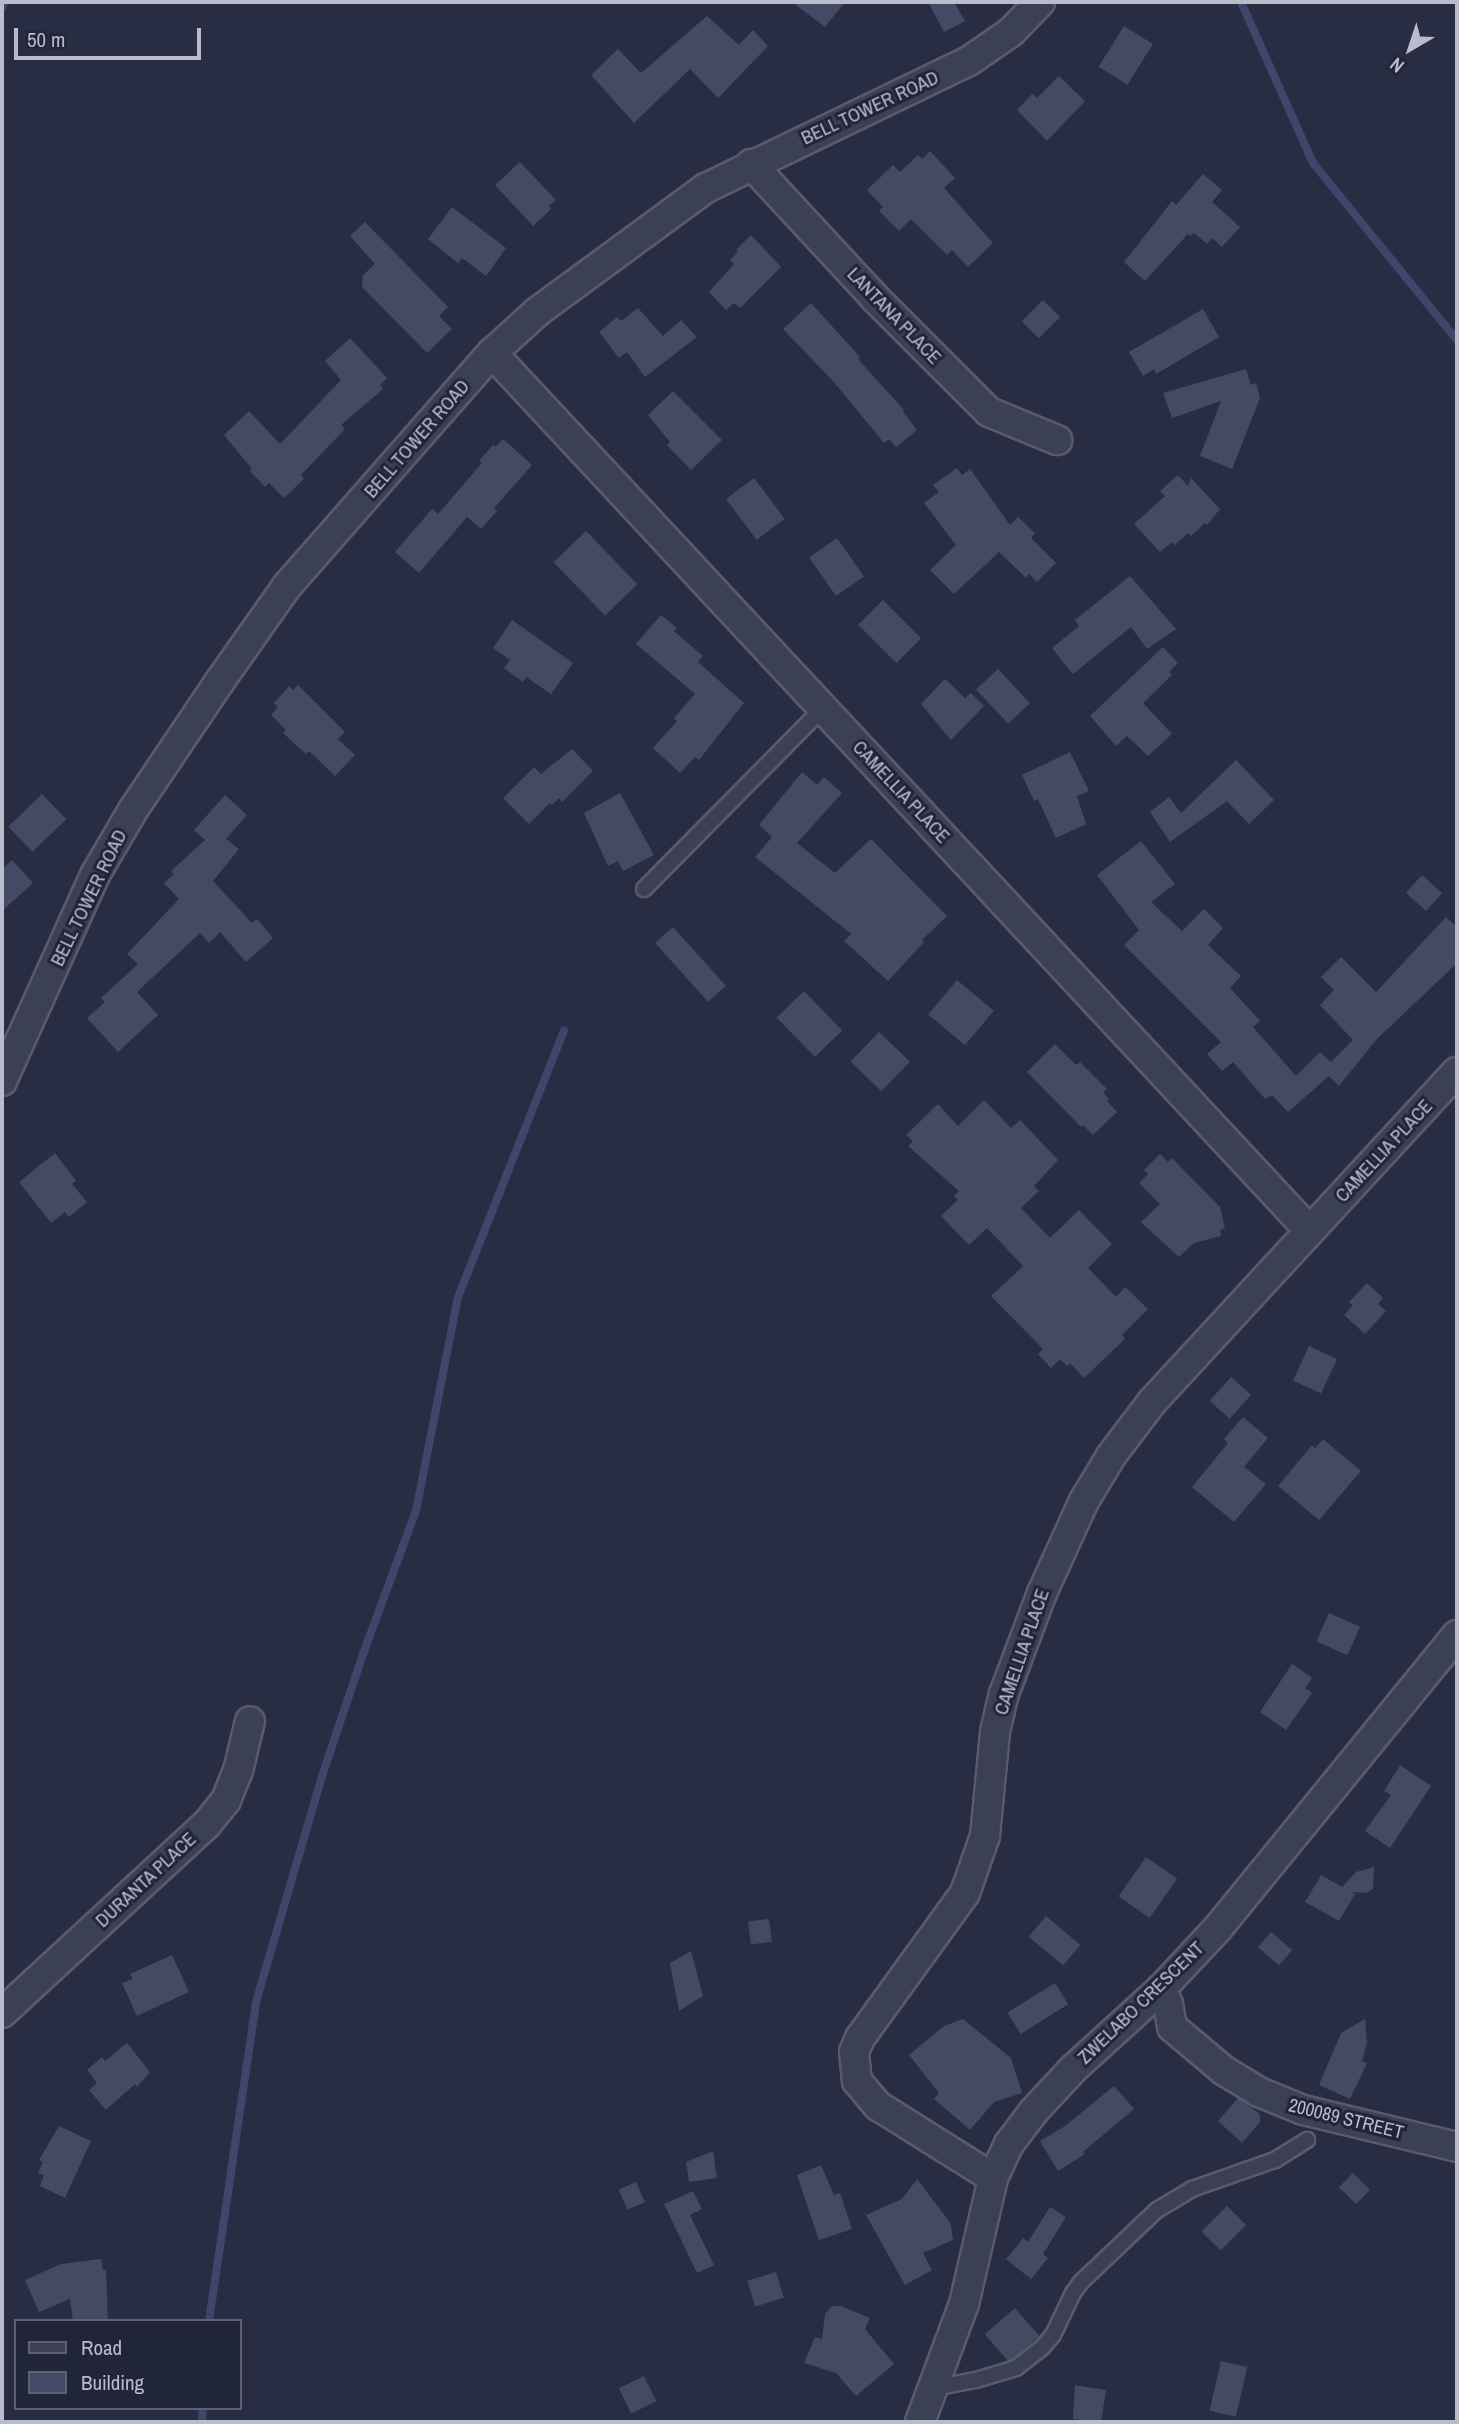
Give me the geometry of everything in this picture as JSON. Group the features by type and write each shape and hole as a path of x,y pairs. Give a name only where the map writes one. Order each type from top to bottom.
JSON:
{"street":[{"name":"BELL TOWER ROAD","path":"2,1081 95,875 133,810 198,713 287,586 492,353 537,312 695,196 751,164 968,61 1011,32 1038,3"},
{"name":"LANTANA PLACE","path":"751,164 875,298 989,412 1057,440"},
{"name":"CAMELLIA PLACE","path":"492,353 1310,1231"},
{"name":"CAMELLIA PLACE","path":"993,2178 878,2106 857,2081 854,2052 860,2038 965,1893 985,1836 995,1732 1004,1694 1042,1593 1084,1501 1111,1456 1152,1402 1457,1072"},
{"name":"ZWELABO CRESCENT","path":"920,2422 964,2304 993,2178 1009,2144 1034,2111 1073,2069 1161,1989 1218,1928 1457,1635"},
{"name":"DURANTA PLACE","path":"2,2013 206,1825 226,1800 238,1771 250,1721"},
{"name":"200089 STREET","path":"1161,1989 1168,2004 1172,2027 1223,2070 1259,2092 1303,2110 1457,2147"}],"lane":[{"path":"644,889 823,708"},
{"path":"933,2388 976,2380 1016,2368 1042,2348 1053,2334 1081,2282 1157,2210 1192,2189 1275,2160 1307,2140"}],"building":[{"path":"792,2 845,2 825,27"},
{"path":"928,2 954,2 965,21 944,32"},
{"path":"707,16 739,45 753,30 768,46 718,98 690,69 634,123 592,76 618,49 641,73"},
{"path":"1124,26 1153,44 1127,85 1099,67"},
{"path":"1059,76 1085,101 1047,141 1017,110 1032,94 1037,98"},
{"path":"930,151 955,178 944,188 993,243 968,267 952,250 947,255 911,219 899,231 879,211 883,207 867,190 893,165 900,172 918,155 922,159"},
{"path":"520,162 556,200 549,206 551,209 533,226 495,185"},
{"path":"1203,174 1222,190 1212,202 1240,227 1222,247 1212,238 1207,244 1194,233 1190,236 1188,234 1145,281 1124,262 1172,201 1176,205"},
{"path":"452,207 506,248 486,276 462,258 458,263 428,239"},
{"path":"365,222 448,307 439,316 452,329 427,353 362,287 363,275 375,264 350,236"},
{"path":"751,235 781,267 740,308 734,303 726,310 709,292 734,264 730,260"},
{"path":"1043,300 1060,317 1039,338 1022,321"},
{"path":"811,303 860,357 858,359 904,410 917,430 896,447 889,439 884,443 833,381 783,329"},
{"path":"638,308 663,336 681,320 697,337 645,377 627,352 619,358 599,332 617,317 621,321"},
{"path":"1203,309 1219,337 1156,374 1154,369 1143,376 1129,352"},
{"path":"350,338 387,378 380,385 383,389 341,425 345,429 301,475 304,479 284,498 269,483 265,487 224,435 249,411 280,444 341,380 325,361"},
{"path":"1246,369 1251,385 1256,383 1260,398 1232,469 1200,456 1221,401 1172,418 1163,393"},
{"path":"673,391 722,440 691,470 667,445 670,442 648,415"},
{"path":"503,439 532,465 494,508 497,511 481,529 467,517 419,573 395,552 432,509 438,514 482,463 479,461 493,445 495,447"},
{"path":"957,468 962,475 970,469 1010,525 1018,517 1035,533 1031,538 1056,563 1037,582 1029,574 1026,578 999,552 954,594 930,570 956,545 924,503 939,492 933,485"},
{"path":"1178,475 1188,486 1191,478 1220,509 1207,525 1205,523 1191,536 1188,533 1175,545 1172,542 1160,552 1134,524 1165,496 1160,491"},
{"path":"754,478 785,519 757,540 726,499"},
{"path":"586,531 637,584 605,615 554,562"},
{"path":"837,538 864,577 836,596 809,558"},
{"path":"1130,576 1176,629 1147,649 1131,627 1073,674 1052,648 1079,626 1075,620"},
{"path":"883,600 921,638 896,663 858,625"},
{"path":"661,615 677,628 674,631 703,656 698,662 744,703 699,760 695,757 680,773 653,748 677,721 674,718 695,694 636,644"},
{"path":"512,620 573,663 551,694 526,677 523,682 504,668 510,660 493,648"},
{"path":"1163,647 1178,663 1169,672 1172,675 1143,703 1172,734 1148,756 1127,736 1116,746 1090,716"},
{"path":"998,669 1030,703 1008,724 976,689"},
{"path":"945,679 965,698 971,693 984,706 951,740 921,704"},
{"path":"298,685 345,732 338,739 355,755 335,776 309,751 306,754 283,733 286,730 271,715 278,707 274,703 289,686 293,690"},
{"path":"572,749 593,771 562,802 559,798 552,805 550,803 529,824 503,798 534,767 541,774"},
{"path":"1070,752 1089,791 1077,796 1086,824 1056,838 1038,799 1034,801 1022,775"},
{"path":"1236,760 1274,800 1249,824 1227,801 1170,842 1150,812 1169,797 1181,813"},
{"path":"802,772 817,785 824,777 842,793 797,843 835,873 871,839 947,916 922,940 924,942 888,981 844,941 851,934 755,857 772,837 759,825"},
{"path":"620,793 654,855 623,871 618,861 608,866 584,813"},
{"path":"42,794 66,819 33,852 8,827"},
{"path":"225,795 247,815 226,839 239,849 213,881 252,923 257,919 273,938 246,962 220,932 209,943 200,933 137,992 158,1015 118,1052 87,1018 105,1002 101,998 138,964 127,954 179,899 164,883 174,874 171,871 205,840 194,830"},
{"path":"1141,841 1175,884 1151,902 1182,931 1204,909 1223,928 1208,945 1241,976 1230,988 1260,1021 1253,1027 1296,1076 1320,1052 1331,1062 1353,1040 1320,1005 1334,990 1321,977 1341,957 1376,992 1446,917 1457,927 1457,963 1376,1040 1339,1086 1329,1076 1288,1112 1272,1095 1265,1099 1233,1062 1222,1071 1207,1054 1221,1042 1124,945 1139,930 1097,875"},
{"path":"12,860 33,883 2,911 2,869"},
{"path":"1422,875 1442,893 1426,911 1406,893"},
{"path":"673,927 726,986 708,1002 655,943"},
{"path":"957,980 994,1011 965,1045 928,1014"},
{"path":"804,991 842,1031 815,1057 777,1017"},
{"path":"879,1032 910,1062 881,1091 851,1061"},
{"path":"1055,1044 1076,1065 1080,1062 1107,1089 1103,1092 1117,1112 1093,1135 1083,1125 1081,1127 1027,1072"},
{"path":"984,1100 1011,1128 1020,1120 1058,1160 1034,1186 1039,1191 1021,1208 1050,1238 1079,1210 1112,1244 1088,1268 1116,1297 1125,1287 1148,1309 1122,1335 1125,1339 1084,1378 1070,1363 1067,1366 1060,1359 1051,1368 1038,1354 1043,1349 991,1296 1023,1266 987,1228 969,1245 941,1216 958,1200 954,1196 959,1191 908,1146 913,1141 906,1135 938,1104 958,1126"},
{"path":"55,1153 76,1181 72,1184 87,1202 69,1217 65,1212 51,1223 19,1182"},
{"path":"1160,1154 1168,1162 1172,1158 1220,1207 1225,1228 1220,1230 1221,1236 1194,1243 1179,1257 1141,1222 1160,1204 1139,1183 1148,1174 1144,1170"},
{"path":"1367,1283 1383,1298 1378,1304 1386,1311 1365,1334 1344,1315 1353,1305 1349,1302"},
{"path":"1309,1346 1337,1359 1321,1394 1293,1380"},
{"path":"1231,1377 1251,1395 1230,1419 1210,1401"},
{"path":"1243,1417 1268,1438 1244,1467 1266,1484 1234,1522 1192,1487 1228,1443 1224,1439"},
{"path":"1323,1439 1361,1471 1319,1520 1278,1486 1312,1445 1315,1448"},
{"path":"1329,1613 1360,1627 1347,1655 1316,1641"},
{"path":"1292,1664 1312,1678 1305,1688 1312,1693 1286,1730 1260,1712"},
{"path":"1400,1765 1431,1786 1390,1848 1365,1831 1391,1795 1384,1791"},
{"path":"1146,1857 1177,1879 1150,1918 1118,1896"},
{"path":"1374,1867 1373,1889 1366,1893 1351,1892 1355,1894 1339,1921 1305,1902 1321,1875 1342,1887 1356,1872"},
{"path":"1046,1916 1080,1945 1063,1966 1029,1937"},
{"path":"769,1919 772,1942 751,1944 748,1922"},
{"path":"1271,1932 1292,1950 1279,1965 1258,1947"},
{"path":"691,1951 703,1996 679,2011 670,1963"},
{"path":"172,1955 189,1992 137,2016 122,1983 133,1979 130,1974"},
{"path":"1055,1983 1068,2004 1021,2034 1008,2013"},
{"path":"963,2019 1011,2058 1022,2093 994,2102 970,2130 934,2099 939,2093 909,2055 944,2026"},
{"path":"1365,2019 1367,2043 1362,2061 1367,2063 1350,2099 1319,2085 1341,2033"},
{"path":"127,2043 150,2072 137,2087 135,2084 106,2110 89,2090 97,2083 87,2070 102,2057 105,2061"},
{"path":"1114,2086 1134,2109 1083,2152 1085,2154 1058,2171 1040,2141 1065,2126"},
{"path":"1238,2098 1260,2114 1260,2122 1242,2143 1218,2121"},
{"path":"59,2126 91,2141 65,2198 40,2186 44,2175 38,2173 43,2162 39,2160"},
{"path":"713,2151 717,2178 689,2182 686,2162"},
{"path":"821,2165 834,2195 840,2193 852,2229 819,2240 797,2175"},
{"path":"1353,2173 1370,2190 1356,2204 1339,2187"},
{"path":"917,2179 951,2224 953,2240 923,2253 932,2270 905,2285 866,2215 902,2199"},
{"path":"636,2182 645,2202 628,2210 619,2190"},
{"path":"693,2191 702,2209 690,2215 714,2265 697,2273 664,2204"},
{"path":"1227,2206 1246,2225 1221,2251 1202,2231"},
{"path":"1050,2207 1066,2217 1043,2254 1048,2258 1031,2279 1006,2259 1023,2238 1028,2242"},
{"path":"101,2259 103,2270 106,2270 108,2319 73,2319 70,2299 39,2312 25,2280 61,2264"},
{"path":"776,2272 784,2298 755,2307 747,2281"},
{"path":"832,2306 841,2306 870,2318 865,2329 894,2364 856,2396 836,2373 804,2363 815,2337 822,2339 825,2314"},
{"path":"1015,2308 1039,2336 1009,2362 985,2334"},
{"path":"1221,2361 1247,2367 1236,2417 1210,2411"},
{"path":"644,2376 656,2401 631,2413 619,2388"},
{"path":"1075,2385 1106,2390 1101,2422 1073,2419"}],"waterway":[{"path":"2,8 5,2"},
{"path":"1241,2 1313,163 1457,340"},
{"path":"209,2319 256,2002 321,1779 363,1654 416,1511 458,1297 564,1030"},
{"path":"202,2422 203,2410"}]}
